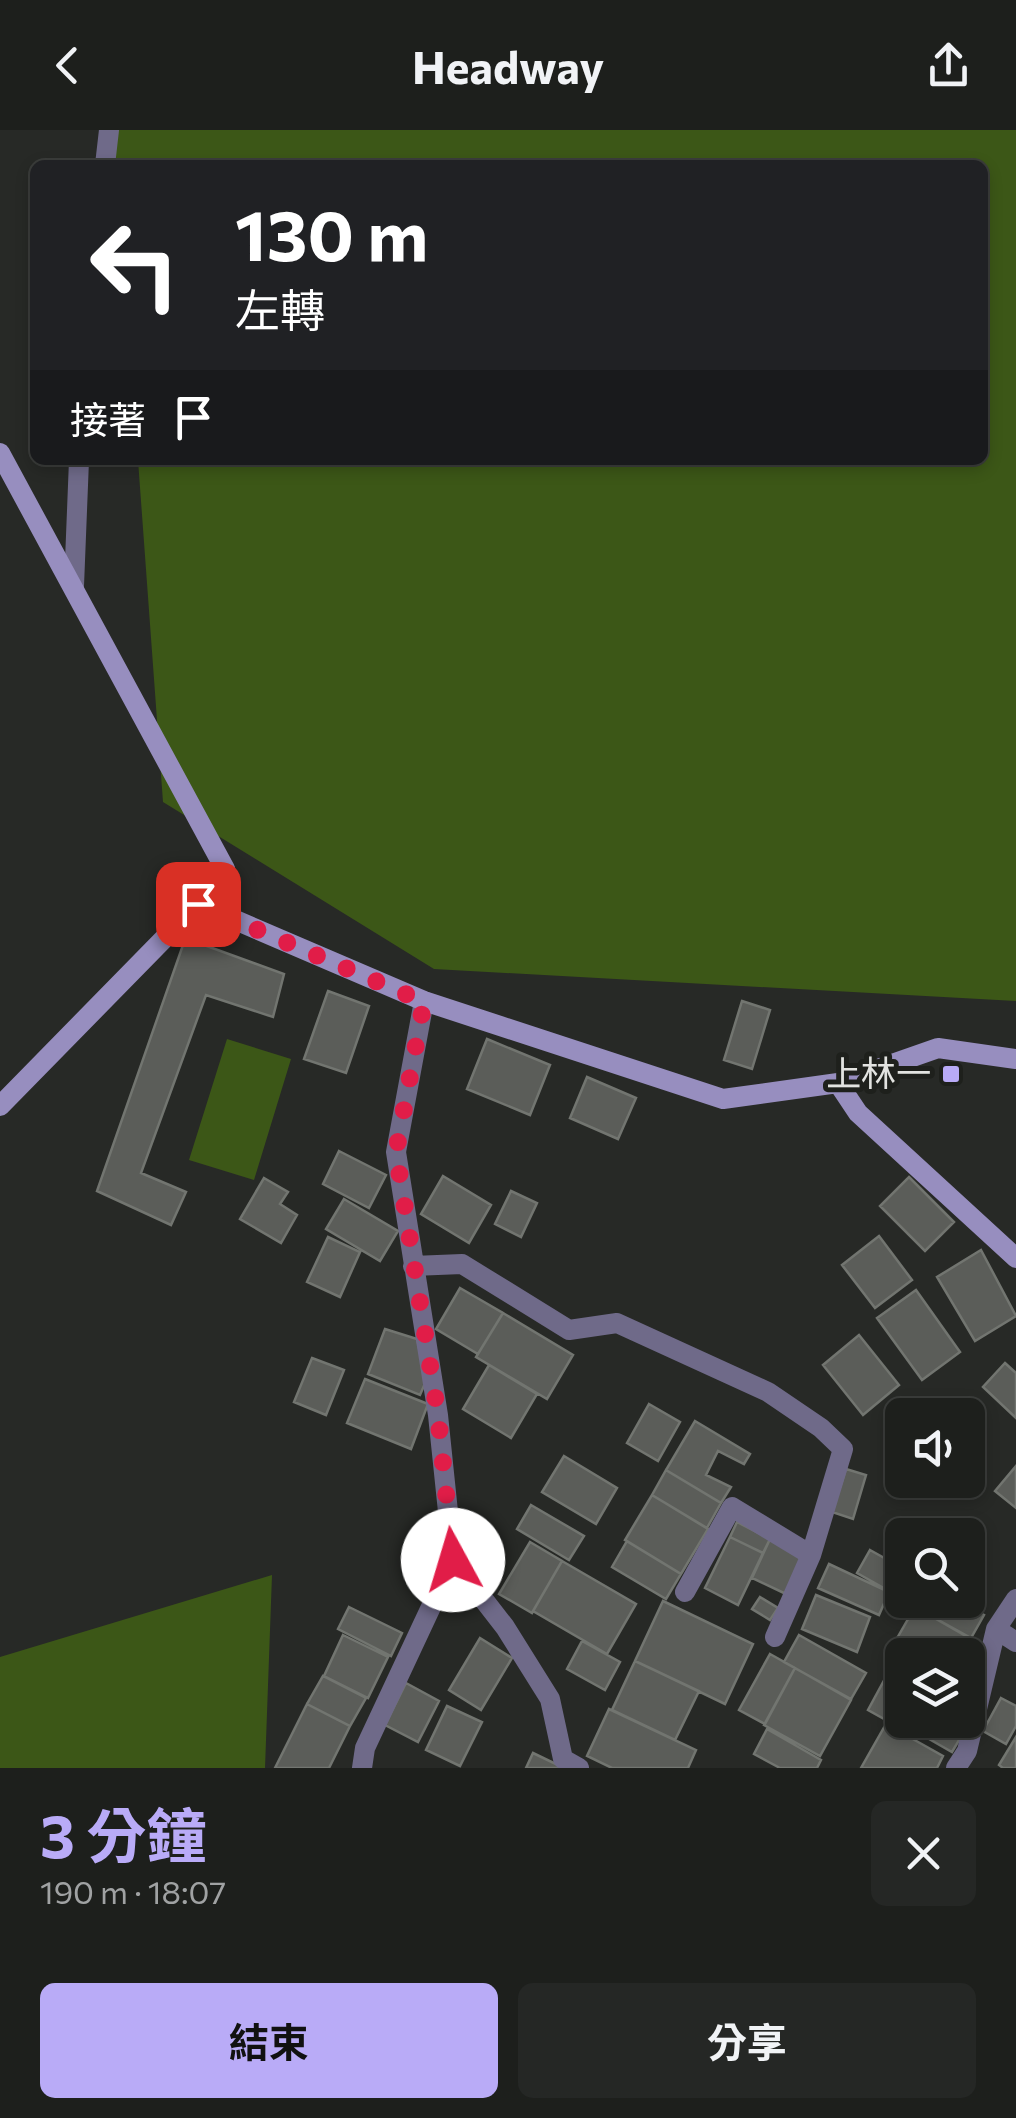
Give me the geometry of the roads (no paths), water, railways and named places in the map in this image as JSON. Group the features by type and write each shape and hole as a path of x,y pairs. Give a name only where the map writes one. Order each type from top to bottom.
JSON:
{"street":[{"path":"106,160 109,130"},
{"path":"0,452 225,869 198,904 0,1106"},
{"path":"74,586 80,465"},
{"path":"198,904 424,1002 723,1099 838,1083 938,1048 1016,1059"},
{"path":"362,1768 365,1748 453,1560 438,1415 396,1152 424,1002"},
{"path":"838,1083 858,1113 1016,1258"},
{"path":"413,1266 462,1264 569,1330 617,1323 768,1392 822,1428 843,1449 812,1555 775,1638"},
{"path":"685,1592 732,1507 812,1555"},
{"path":"453,1560 505,1627 550,1699 563,1759 579,1768"},
{"path":"956,1768 967,1751 996,1629 1016,1600"},
{"path":"996,1629 1016,1642"}],"place":[{"name":"上林一","path":"951,1074"}]}
